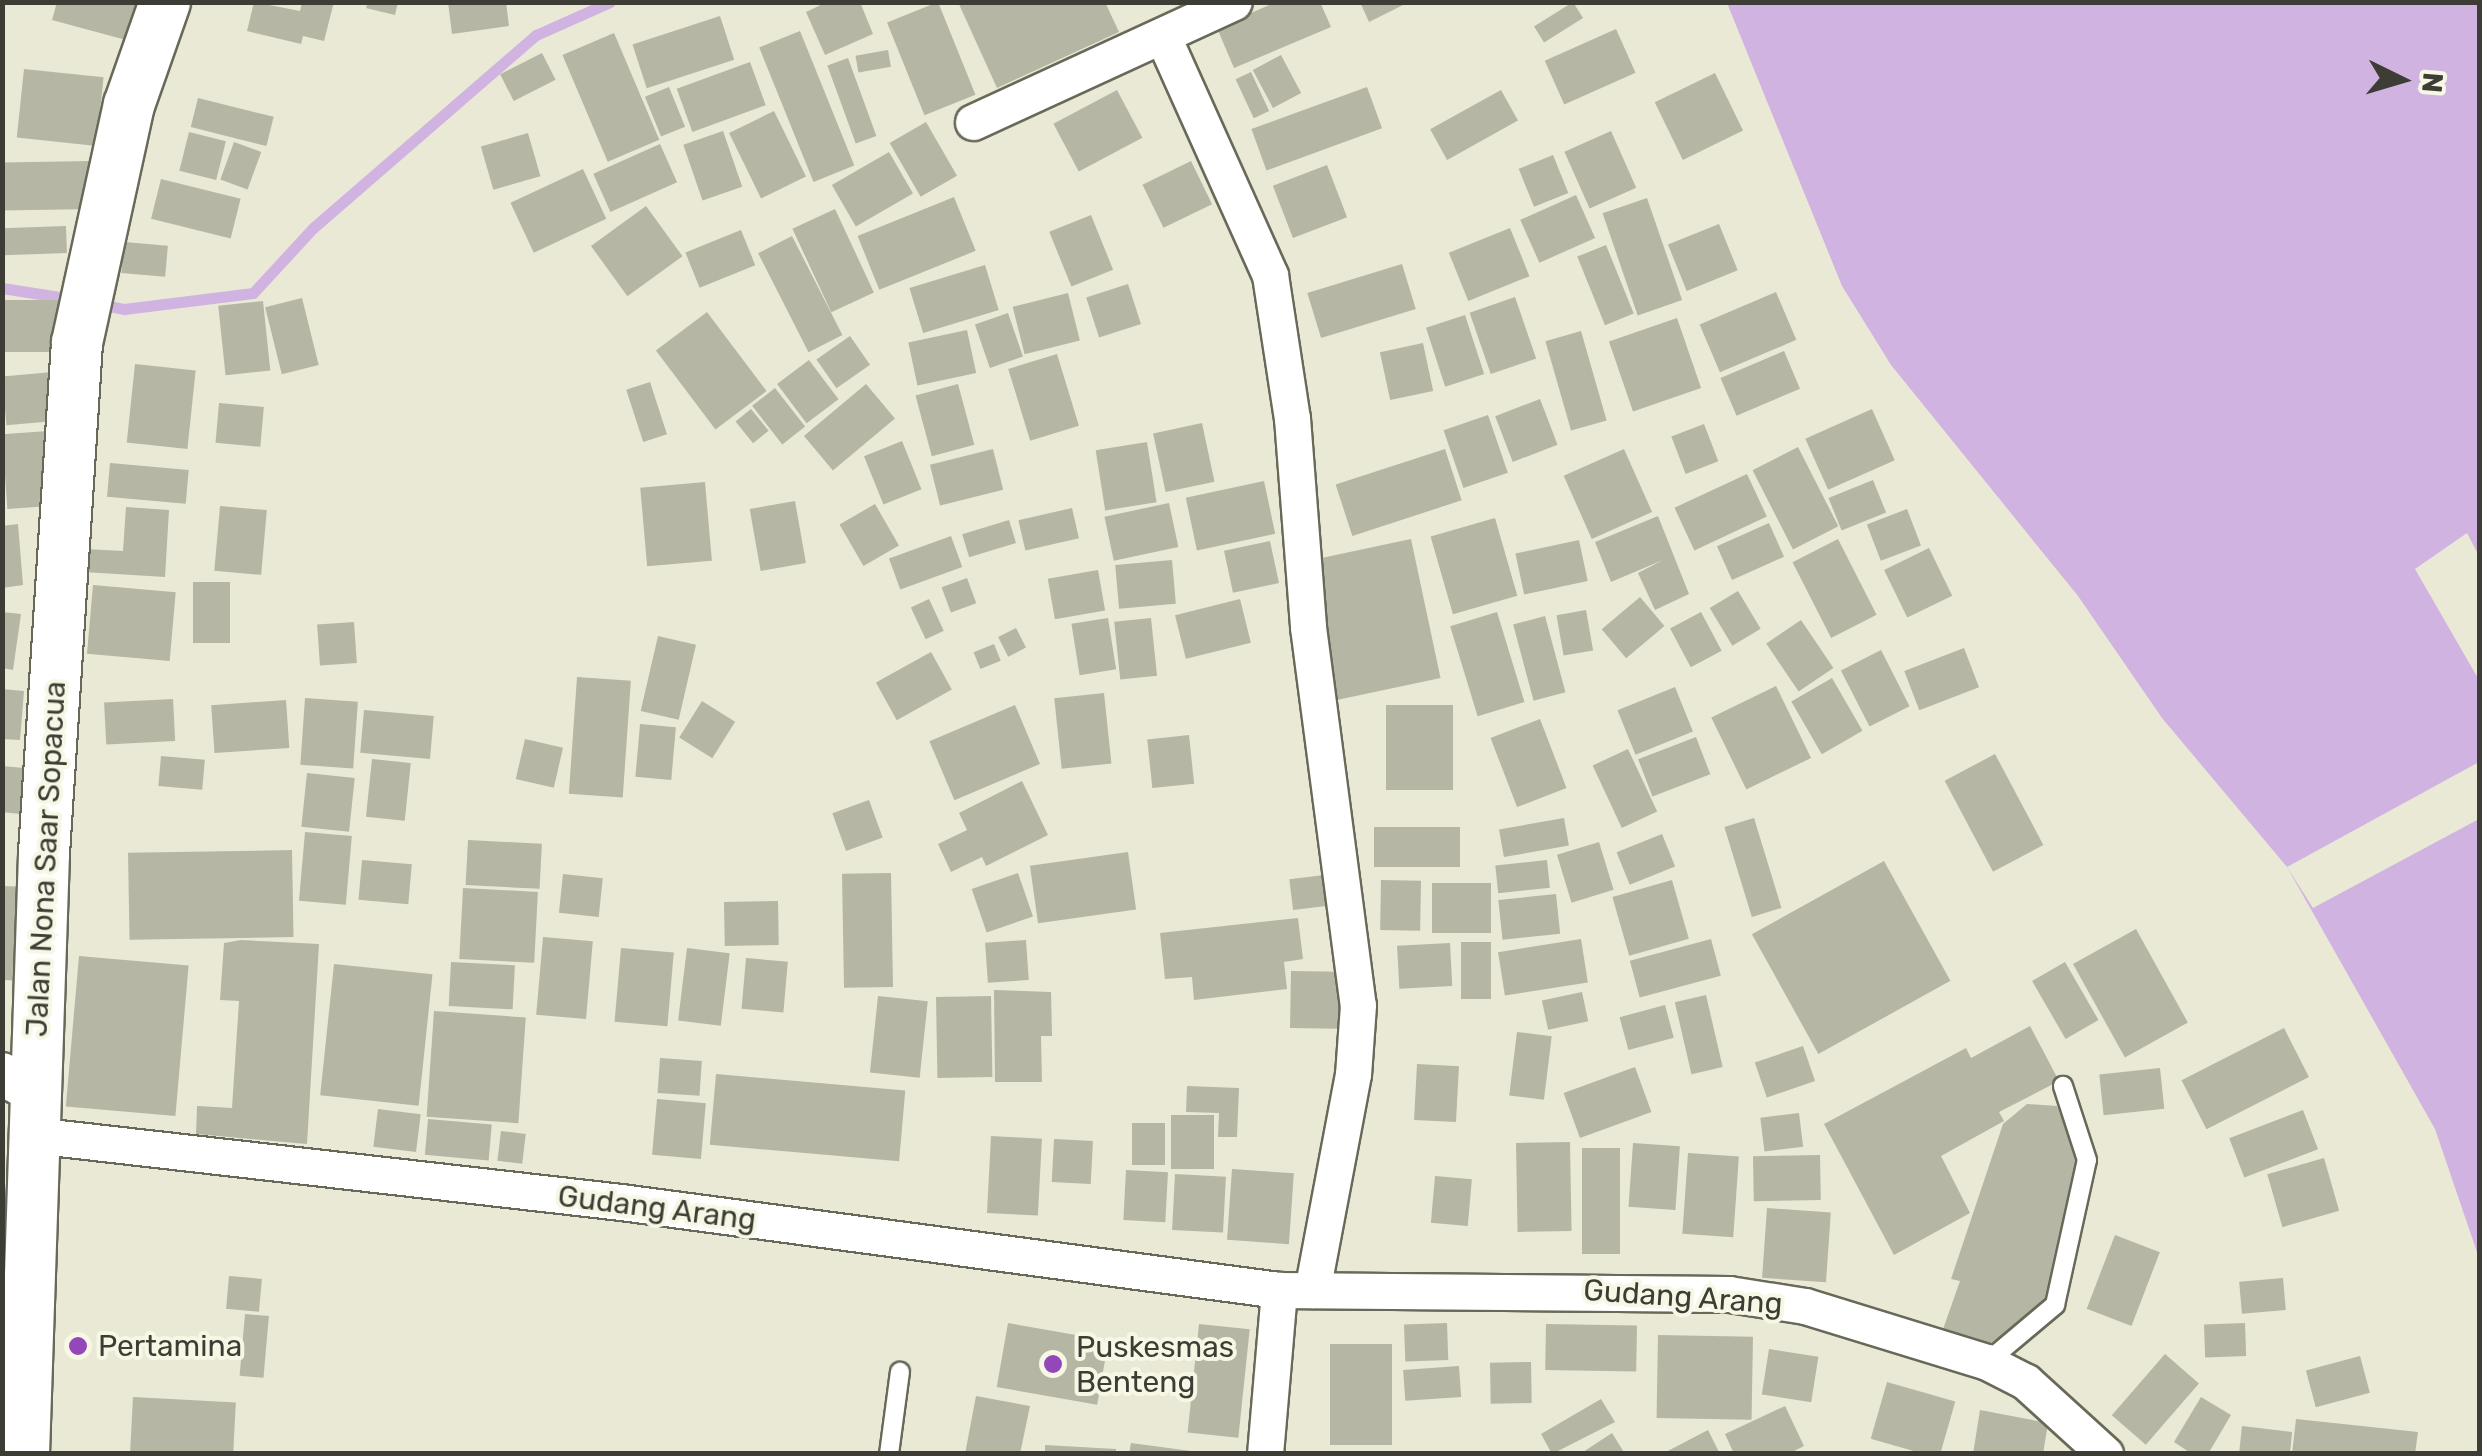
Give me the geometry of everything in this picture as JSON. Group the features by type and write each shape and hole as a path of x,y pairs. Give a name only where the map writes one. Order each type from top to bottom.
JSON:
{"main road":[{"name":"Jalan Nona Saar Sopacua","path":"24,1454 23,1100 77,343 90,266 128,105 165,2"}],"street":[{"path":"973,122 1234,2"},
{"path":"1163,37 1270,275 1292,418 1308,626 1358,1005 1353,1074 1295,1290 1265,1454"},
{"name":"Gudang Arang","path":"23,1100 621,1202 1295,1290 1729,1294 1805,1306 1986,1362 2026,1382 2105,1454"}],"lane":[{"path":"1986,1362 2056,1305 2087,1160 2064,1086"},
{"path":"888,1454 900,1372"}],"shaded area":[{"path":"1727,3 2479,3 2479,1258 2435,1129 2287,867 2162,718 2078,596 1891,365 1842,286"}],"pier":[{"path":"2467,533 2479,556 2479,680 2415,569"},
{"path":"2479,762 2479,819 2313,908 2287,867"}],"building":[{"path":"57,2 136,2 126,40 52,20"},
{"path":"254,2 300,11 302,2 334,2 324,41 303,36 301,44 247,31"},
{"path":"368,2 398,2 395,15 366,8"},
{"path":"448,2 506,2 509,26 452,34"},
{"path":"827,2 860,2 873,34 825,55 806,12"},
{"path":"938,2 975,95 924,115 887,23"},
{"path":"958,2 1105,2 1119,32 997,88"},
{"path":"1276,2 1320,2 1331,27 1234,68 1217,28"},
{"path":"1360,2 1409,2 1369,22"},
{"path":"1573,2 1583,18 1544,42 1534,26"},
{"path":"720,16 734,60 647,88 633,44"},
{"path":"1616,29 1636,73 1564,105 1545,61"},
{"path":"800,31 854,165 814,182 759,47"},
{"path":"614,33 659,140 608,162 562,55"},
{"path":"888,50 891,67 858,72 856,56"},
{"path":"542,53 556,80 514,101 500,74"},
{"path":"1281,55 1301,93 1273,108 1253,70"},
{"path":"848,58 876,136 856,144 827,66"},
{"path":"750,62 766,105 692,132 677,89"},
{"path":"24,69 104,77 96,146 17,138"},
{"path":"1251,72 1269,111 1254,118 1236,79"},
{"path":"1715,73 1743,131 1683,160 1655,102"},
{"path":"669,87 685,127 661,137 645,97"},
{"path":"1367,87 1382,128 1266,170 1251,129"},
{"path":"1117,90 1142,138 1079,171 1053,124"},
{"path":"1501,90 1518,121 1447,160 1430,129"},
{"path":"198,98 274,117 266,146 191,127"},
{"path":"774,111 806,177 761,199 729,133"},
{"path":"926,122 957,176 921,197 890,143"},
{"path":"723,131 742,187 702,200 683,145"},
{"path":"1611,131 1636,188 1590,208 1564,152"},
{"path":"189,132 226,141 216,180 179,171"},
{"path":"528,133 540,176 493,190 481,147"},
{"path":"234,142 261,152 248,190 220,180"},
{"path":"660,144 677,182 610,212 593,174"},
{"path":"889,152 913,194 856,227 832,185"},
{"path":"1553,155 1568,193 1534,207 1519,169"},
{"path":"92,161 93,209 3,211 2,163"},
{"path":"1191,161 1212,204 1164,228 1142,185"},
{"path":"1327,165 1347,217 1293,238 1273,186"},
{"path":"583,169 606,219 534,253 510,203"},
{"path":"161,179 241,199 231,239 151,219"},
{"path":"1576,195 1595,238 1539,263 1520,220"},
{"path":"954,197 976,251 879,290 858,236"},
{"path":"1647,198 1682,300 1638,315 1603,213"},
{"path":"646,206 682,256 627,296 591,246"},
{"path":"835,209 874,292 831,312 792,229"},
{"path":"1091,215 1113,270 1071,287 1049,232"},
{"path":"1719,224 1738,270 1687,291 1668,245"},
{"path":"66,226 67,253 3,255 2,228"},
{"path":"1510,228 1529,276 1468,301 1449,253"},
{"path":"741,230 755,265 700,288 685,252"},
{"path":"792,236 842,335 809,352 758,253"},
{"path":"124,242 168,246 165,277 121,273"},
{"path":"1606,245 1634,314 1605,325 1577,257"},
{"path":"1402,264 1416,309 1321,338 1307,293"},
{"path":"985,265 999,310 923,333 909,288"},
{"path":"1128,284 1141,324 1099,338 1086,298"},
{"path":"1776,292 1796,340 1720,372 1700,324"},
{"path":"1068,293 1080,341 1025,354 1013,307"},
{"path":"1515,297 1536,358 1491,374 1470,313"},
{"path":"302,298 319,365 282,374 265,307"},
{"path":"2,300 59,300 59,352 2,352"},
{"path":"263,301 270,371 226,375 218,306"},
{"path":"707,312 767,391 715,430 656,351"},
{"path":"1008,313 1023,356 990,368 975,324"},
{"path":"1465,315 1484,374 1445,387 1426,328"},
{"path":"1677,318 1701,388 1633,411 1609,341"},
{"path":"967,330 976,373 917,386 908,342"},
{"path":"1581,331 1607,420 1571,431 1545,341"},
{"path":"850,336 870,365 836,388 816,360"},
{"path":"1423,343 1433,391 1390,400 1380,352"},
{"path":"1784,351 1800,389 1737,416 1720,378"},
{"path":"1057,354 1079,426 1030,441 1008,369"},
{"path":"809,360 838,399 807,423 777,384"},
{"path":"135,364 196,370 187,449 127,443"},
{"path":"53,372 57,421 6,425 2,376"},
{"path":"650,382 667,434 643,442 626,390"},
{"path":"866,384 895,418 833,471 804,436"},
{"path":"958,384 974,445 932,456 915,395"},
{"path":"775,388 805,427 782,444 752,406"},
{"path":"1540,399 1558,445 1513,462 1495,416"},
{"path":"219,403 264,407 260,447 216,443"},
{"path":"751,409 769,431 753,443 735,422"},
{"path":"1872,409 1895,460 1828,490 1805,439"},
{"path":"1488,415 1508,473 1463,488 1444,430"},
{"path":"1202,423 1214,482 1166,492 1153,433"},
{"path":"1704,424 1718,461 1686,474 1671,437"},
{"path":"48,431 53,506 7,509 2,434"},
{"path":"902,441 921,489 883,505 864,456"},
{"path":"1147,442 1157,502 1105,510 1096,450"},
{"path":"1798,447 1838,526 1793,549 1753,470"},
{"path":"993,449 1003,490 940,505 930,465"},
{"path":"1445,449 1462,500 1352,536 1336,485"},
{"path":"1624,449 1652,512 1592,539 1564,476"},
{"path":"110,463 189,470 186,504 107,497"},
{"path":"1747,474 1767,517 1694,550 1674,508"},
{"path":"1873,480 1886,512 1842,530 1828,498"},
{"path":"1264,481 1275,534 1197,550 1186,498"},
{"path":"705,482 712,561 647,566 640,488"},
{"path":"795,501 806,563 761,571 750,509"},
{"path":"1169,503 1178,547 1114,561 1104,517"},
{"path":"875,504 899,546 863,566 839,524"},
{"path":"220,506 267,510 261,575 214,571"},
{"path":"126,507 169,510 165,577 84,572 85,549 123,551"},
{"path":"1072,508 1079,538 1025,551 1018,520"},
{"path":"1907,509 1921,545 1881,561 1867,524"},
{"path":"1658,516 1689,594 1655,610 1638,573 1663,560 1611,582 1595,542"},
{"path":"1495,518 1517,596 1453,614 1431,536"},
{"path":"1009,520 1016,543 969,557 962,534"},
{"path":"1769,523 1784,557 1732,580 1717,546"},
{"path":"18,524 23,585 2,588 2,526"},
{"path":"951,536 962,567 900,590 889,559"},
{"path":"1411,539 1441,678 1331,701 1301,562"},
{"path":"1838,539 1877,615 1831,638 1793,562"},
{"path":"1579,540 1588,581 1524,595 1515,554"},
{"path":"1270,541 1279,583 1233,593 1224,551"},
{"path":"1929,548 1952,596 1907,618 1884,570"},
{"path":"1172,560 1176,604 1119,609 1115,565"},
{"path":"1098,570 1105,610 1055,619 1048,579"},
{"path":"967,578 976,603 951,613 942,587"},
{"path":"193,582 230,582 230,643 193,643"},
{"path":"93,585 176,592 170,661 87,654"},
{"path":"1738,591 1761,629 1732,646 1710,608"},
{"path":"1640,597 1664,626 1626,658 1602,629"},
{"path":"929,599 944,631 926,639 911,607"},
{"path":"1240,599 1251,643 1186,659 1175,615"},
{"path":"1586,610 1593,650 1564,656 1556,615"},
{"path":"2,612 21,614 13,670 2,668"},
{"path":"1497,612 1524,702 1478,716 1450,626"},
{"path":"1701,612 1722,651 1691,667 1670,628"},
{"path":"1545,616 1565,692 1534,701 1513,625"},
{"path":"1108,618 1116,669 1080,675 1071,624"},
{"path":"1151,618 1157,676 1120,680 1114,622"},
{"path":"1801,620 1833,668 1799,692 1766,643"},
{"path":"354,622 357,663 320,665 317,625"},
{"path":"1016,628 1026,648 1008,657 998,637"},
{"path":"658,636 696,645 679,720 641,711"},
{"path":"994,644 1001,661 980,669 974,652"},
{"path":"1964,648 1979,687 1919,710 1904,671"},
{"path":"1881,650 1910,706 1870,727 1841,670"},
{"path":"931,652 952,690 897,720 876,683"},
{"path":"577,677 631,681 623,797 569,794"},
{"path":"1832,678 1862,731 1822,754 1791,702"},
{"path":"1776,686 1811,758 1746,789 1711,718"},
{"path":"1675,687 1693,732 1635,755 1618,710"},
{"path":"2,689 24,691 20,740 2,739"},
{"path":"1104,693 1111,764 1062,769 1054,698"},
{"path":"305,698 358,702 353,769 300,765"},
{"path":"173,699 175,741 106,745 104,703"},
{"path":"286,700 289,748 215,753 211,705"},
{"path":"702,701 735,722 712,758 679,737"},
{"path":"1015,705 1040,764 954,800 929,741"},
{"path":"1386,705 1453,705 1453,790 1386,790"},
{"path":"364,710 434,716 430,759 360,753"},
{"path":"1540,719 1567,788 1517,807 1491,738"},
{"path":"640,724 676,727 671,780 635,777"},
{"path":"1189,735 1194,784 1152,788 1147,739"},
{"path":"1696,737 1710,774 1652,797 1638,759"},
{"path":"525,739 563,748 554,788 516,779"},
{"path":"1628,749 1657,812 1622,828 1593,765"},
{"path":"1995,754 2043,845 1993,872 1945,781"},
{"path":"161,756 205,760 202,790 158,786"},
{"path":"372,759 411,763 405,821 366,817"},
{"path":"2,766 24,768 20,814 2,812"},
{"path":"307,773 355,778 349,832 301,827"},
{"path":"1022,781 1048,835 986,866 982,857 951,872 938,844 967,830 959,813"},
{"path":"869,800 883,838 846,851 832,813"},
{"path":"1564,818 1569,846 1504,857 1499,829"},
{"path":"1754,818 1781,908 1752,917 1724,827"},
{"path":"1374,827 1460,827 1460,867 1374,867"},
{"path":"305,832 352,836 346,905 299,901"},
{"path":"1662,834 1675,866 1630,885 1617,852"},
{"path":"468,840 542,844 540,889 466,885"},
{"path":"1599,842 1614,890 1572,903 1557,855"},
{"path":"292,850 294,937 130,940 128,853"},
{"path":"1128,852 1136,909 1038,923 1030,866"},
{"path":"362,860 412,864 408,904 359,900"},
{"path":"1547,860 1550,888 1498,893 1495,865"},
{"path":"1884,861 1950,981 1818,1054 1752,934"},
{"path":"891,873 893,987 844,988 842,874"},
{"path":"1018,873 1033,916 987,932 972,889"},
{"path":"563,874 603,878 599,917 559,913"},
{"path":"1332,874 1336,905 1293,910 1289,879"},
{"path":"1381,880 1421,881 1420,931 1380,930"},
{"path":"1672,880 1689,939 1629,956 1612,897"},
{"path":"1432,883 1491,883 1491,933 1432,933"},
{"path":"2,886 30,887 26,981 2,980"},
{"path":"463,888 538,892 534,963 459,959"},
{"path":"1556,894 1560,934 1502,940 1498,900"},
{"path":"778,901 779,945 725,946 724,902"},
{"path":"1298,918 1303,959 1284,962 1287,989 1194,1000 1192,977 1165,979 1160,933"},
{"path":"2136,929 2188,1023 2125,1057 2073,964"},
{"path":"543,937 593,941 586,1019 536,1015"},
{"path":"1581,939 1588,982 1505,996 1498,952"},
{"path":"1711,939 1721,976 1640,997 1630,961"},
{"path":"241,940 319,944 307,1144 196,1134 197,1106 232,1108 239,1001 220,1000 224,943"},
{"path":"1026,940 1029,980 988,983 985,943"},
{"path":"1461,942 1491,942 1491,999 1461,999"},
{"path":"1450,943 1452,986 1399,989 1397,946"},
{"path":"621,948 674,953 667,1026 615,1022"},
{"path":"687,948 730,953 721,1026 678,1020"},
{"path":"79,956 189,966 175,1116 66,1106"},
{"path":"746,958 788,962 783,1012 742,1009"},
{"path":"451,962 515,965 513,1009 449,1006"},
{"path":"2065,962 2098,1020 2066,1039 2032,981"},
{"path":"334,964 432,974 419,1106 320,1095"},
{"path":"1291,971 1341,972 1340,1029 1290,1028"},
{"path":"994,990 1051,992 1052,1036 1041,1036 1042,1082 995,1082"},
{"path":"1582,992 1588,1021 1548,1030 1542,1001"},
{"path":"1706,995 1723,1067 1691,1074 1675,1002"},
{"path":"878,996 928,1001 920,1078 870,1073"},
{"path":"991,996 992,1077 937,1078 936,997"},
{"path":"1665,1005 1674,1038 1628,1050 1620,1017"},
{"path":"434,1011 526,1017 518,1123 427,1117"},
{"path":"2030,1026 2059,1081 1999,1112 2004,1121 1941,1156 1970,1213 1894,1255 1824,1124 1966,1048 1971,1058"},
{"path":"2284,1028 2309,1077 2207,1129 2182,1080"},
{"path":"1517,1032 1552,1036 1544,1100 1509,1096"},
{"path":"1803,1046 1815,1081 1767,1098 1755,1063"},
{"path":"660,1058 702,1061 699,1096 658,1093"},
{"path":"1417,1064 1459,1066 1456,1122 1414,1120"},
{"path":"1635,1067 1651,1112 1580,1138 1564,1093"},
{"path":"2160,1068 2164,1109 2104,1115 2099,1074"},
{"path":"716,1074 905,1091 899,1161 710,1145"},
{"path":"1187,1086 1239,1088 1237,1137 1218,1137 1219,1113 1186,1112"},
{"path":"657,1099 706,1103 701,1159 652,1155"},
{"path":"2027,1104 2057,1106 2082,1170 2043,1308 1989,1344 1942,1332 1960,1281 1951,1279 2003,1124"},
{"path":"378,1109 421,1114 416,1152 373,1147"},
{"path":"2303,1110 2318,1149 2244,1178 2229,1138"},
{"path":"1799,1113 1803,1147 1764,1151 1760,1118"},
{"path":"1171,1115 1214,1115 1214,1169 1171,1169"},
{"path":"428,1119 492,1125 489,1160 425,1155"},
{"path":"1132,1123 1165,1123 1165,1165 1132,1165"},
{"path":"501,1131 526,1134 522,1164 497,1161"},
{"path":"991,1136 1042,1139 1038,1216 987,1213"},
{"path":"1054,1139 1093,1141 1091,1184 1052,1182"},
{"path":"1570,1142 1572,1231 1518,1232 1516,1143"},
{"path":"1633,1143 1680,1146 1675,1210 1629,1207"},
{"path":"1582,1148 1620,1148 1620,1254 1582,1254"},
{"path":"1688,1153 1739,1157 1733,1237 1682,1234"},
{"path":"1820,1155 1821,1200 1754,1201 1753,1156"},
{"path":"2324,1158 2339,1211 2282,1227 2267,1174"},
{"path":"1232,1169 1294,1173 1289,1244 1227,1240"},
{"path":"1126,1170 1168,1172 1165,1222 1123,1220"},
{"path":"1175,1174 1226,1177 1223,1233 1172,1230"},
{"path":"1435,1176 1472,1179 1468,1226 1431,1223"},
{"path":"1767,1208 1831,1212 1826,1282 1762,1278"},
{"path":"2115,1235 2160,1252 2132,1326 2087,1309"},
{"path":"229,1276 262,1279 259,1312 226,1309"},
{"path":"2283,1278 2286,1310 2242,1314 2239,1282"},
{"path":"245,1314 269,1316 264,1378 240,1376"},
{"name":"Puskesmas Benteng","path":"1008,1323 1108,1341 1097,1405 997,1387"},
{"path":"1447,1323 1448,1360 1405,1361 1404,1325"},
{"path":"2245,1323 2246,1356 2205,1357 2204,1324"},
{"path":"1199,1324 1250,1329 1238,1438 1188,1432"},
{"path":"1546,1324 1637,1326 1636,1372 1545,1370"},
{"path":"1658,1335 1753,1337 1752,1420 1657,1418"},
{"path":"1330,1344 1392,1344 1392,1445 1330,1445"},
{"path":"1769,1349 1818,1357 1811,1402 1762,1394"},
{"path":"2165,1354 2199,1384 2146,1445 2112,1415"},
{"path":"2360,1356 2370,1393 2316,1407 2306,1370"},
{"path":"1531,1362 1532,1403 1491,1404 1490,1363"},
{"path":"1459,1366 1461,1397 1405,1401 1403,1370"},
{"path":"1887,1382 1955,1402 1940,1454 1924,1454 1871,1439"},
{"path":"976,1396 1030,1406 1020,1454 965,1454"},
{"path":"133,1397 236,1402 233,1454 130,1454"},
{"path":"2201,1397 2231,1415 2208,1454 2192,1454 2174,1442"},
{"path":"1601,1399 1615,1422 1552,1454 1541,1434"},
{"path":"1785,1406 1804,1446 1788,1454 1734,1454 1725,1434"},
{"path":"1980,1410 2048,1423 2043,1454 1973,1454"},
{"path":"2296,1419 2418,1432 2415,1454 2292,1454"},
{"path":"2242,1426 2292,1432 2290,1454 2239,1454"},
{"path":"1708,1430 1720,1454 1662,1454"},
{"path":"1612,1433 1625,1454 1580,1454"},
{"path":"1131,1443 1191,1451 1191,1454 1129,1454"},
{"path":"1045,1445 1116,1449 1116,1454 1045,1454"}],"waterway":[{"path":"95,303 124,309 253,293 313,228 536,35 610,2"},
{"path":"2,288 72,299"}],"place":[{"name":"Pertamina","path":"78,1346"},
{"name":"Puskesmas Benteng","path":"1053,1364"}]}
